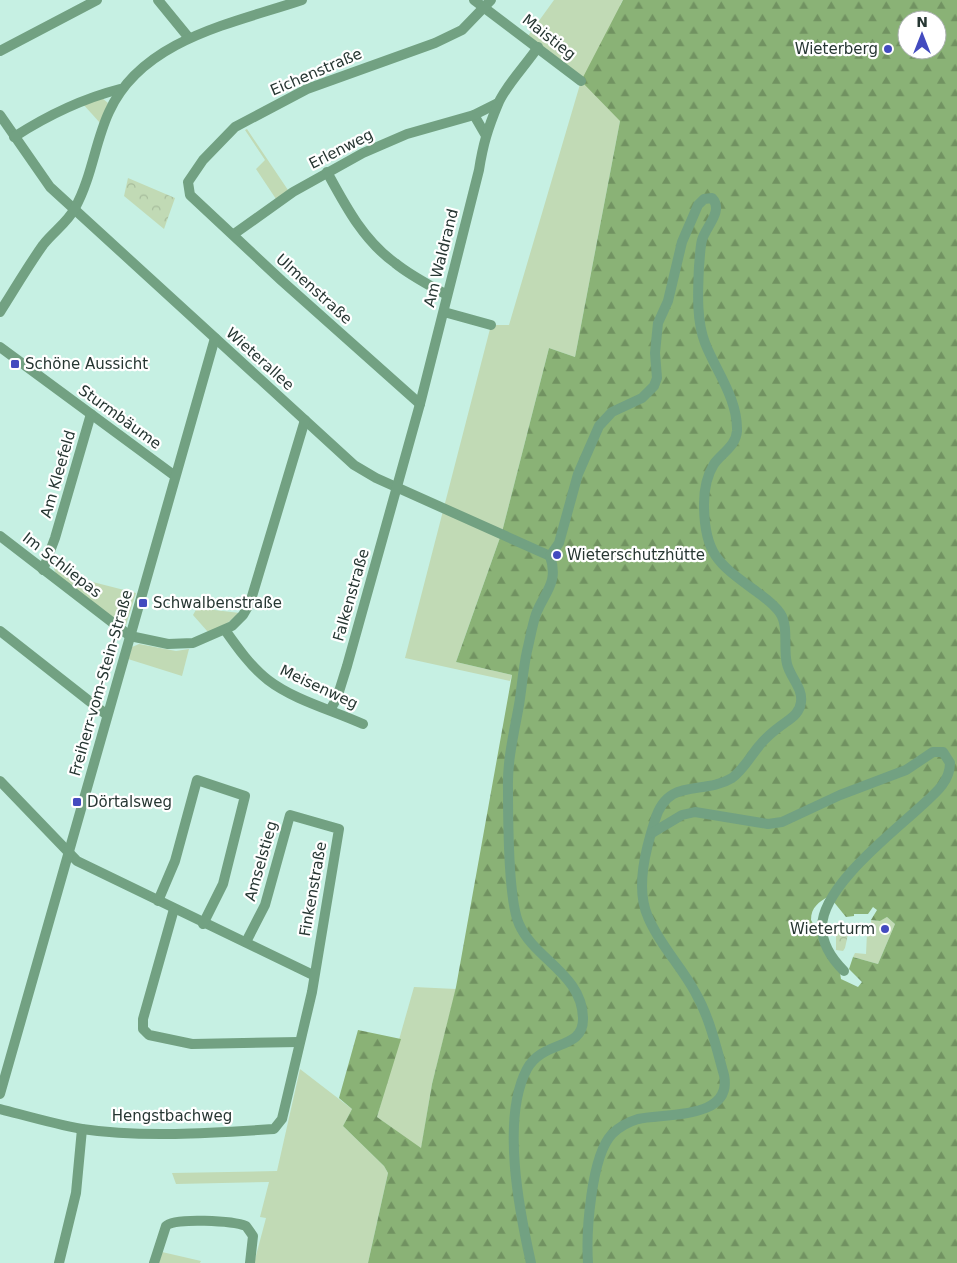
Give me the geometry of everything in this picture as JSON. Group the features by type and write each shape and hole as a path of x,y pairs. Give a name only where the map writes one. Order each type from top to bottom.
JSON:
{"street":[{"path":"0,51 97,0"},
{"path":"158,0 189,38"},
{"path":"0,312 44,244 74,210 91,172 108,113 120,89 147,63 189,38 302,0"},
{"name":"Maistieg","path":"474,0 488,4 581,81"},
{"name":"Eichenstraße","path":"190,195 187,190 189,177 235,127 307,89 435,43 462,30 488,4"},
{"name":"Am Waldrand","path":"397,488 444,312 479,170 485,134 494,117 498,103 538,47"},
{"path":"14,137 42,119 71,105 120,89"},
{"name":"Erlenweg","path":"234,234 271,206 326,172 407,134 474,115 498,103"},
{"path":"474,115 485,134"},
{"name":"Wieterallee","path":"0,116 43,179 74,210 359,468 397,488 550,556"},
{"path":"326,172 352,216 379,248 410,274 447,295"},
{"name":"Ulmenstraße","path":"190,195 234,234 282,281 420,404"},
{"path":"531,1263 518,1197 514,1126 517,1096 523,1078 535,1057 544,1050 575,1038 581,1030 583,1018 580,1001 570,982 532,944 519,925 515,911 508,798 509,765 525,660 534,622 553,580 554,568 550,556 559,543 575,483 599,426 612,412 642,398 654,386 657,378 658,323 668,302 680,251 698,205 704,199 712,198 717,206 716,213 703,236 700,253 700,314 704,339 723,379 736,419 737,432 734,442 717,460 707,477 704,503 706,536 711,550 722,564 774,606 782,615 785,627 787,662 800,692 801,702 797,713 765,740 731,778 711,785 685,788 670,796 658,812 652,833 644,880 646,911 702,1006 722,1066 725,1086 722,1096 708,1106 684,1114 636,1120 623,1126 610,1136 602,1153 588,1219 588,1263"},
{"path":"444,312 491,325"},
{"name":"Freiherr-vom-Stein-Straße","path":"0,1094 215,338"},
{"name":"Sturmbäume","path":"0,347 175,476"},
{"name":"Am Kleefeld","path":"43,570 55,538 91,414"},
{"path":"130,636 168,644 183,645 205,640 225,630 243,615 254,594 305,420"},
{"name":"Falkenstraße","path":"330,710 337,698 347,666 397,488"},
{"name":"Im Schliepas","path":"0,536 130,636"},
{"name":"Meisenweg","path":"225,630 259,672 268,680 280,688 363,724"},
{"path":"0,631 107,715"},
{"path":"652,833 682,815 695,812 768,824 782,822 840,795 906,770 933,752 943,752 950,763 946,782 872,851 830,898 823,918 822,935 830,954 844,971"},
{"path":"158,901 175,862 197,780 246,796 223,884 203,924"},
{"path":"0,781 77,862 203,924 246,942 313,975"},
{"name":"Amselstieg","path":"246,942 265,905 290,815"},
{"name":"Finkenstraße","path":"290,815 339,829 313,975"},
{"path":"174,909 143,1019 143,1029 149,1035 192,1044 299,1042"},
{"name":"Hengstbachweg","path":"0,1109 82,1129 173,1133 274,1129 282,1119 312,992 313,975"},
{"path":"59,1263 76,1193 82,1129"},
{"path":"154,1263 166,1226 169,1222 178,1221 232,1223 248,1228 253,1239 250,1263"}],"green space":[{"path":"554,0 623,0 620,5 620,121 575,357 549,348 502,532 456,662 512,675 510,681 405,658 491,325 509,325 581,81 528,36"},
{"path":"623,0 957,0 957,1263 368,1263 388,1173 384,1166 343,1126 352,1109 339,1098 358,1030 401,1039 377,1117 421,1148 432,1084 456,987 512,675 456,662 502,532 549,348 575,357 620,121 581,81","holes":["829,896 846,917 854,916 854,914 868,914 873,907 877,910 871,920 880,921 887,917 895,924 878,964 853,957 849,969 862,982 858,987 841,979 840,973 811,920 814,908"]},
{"path":"102,98 108,103 101,124 82,103"},
{"path":"247,129 288,190 276,199 256,169 265,160 245,130"},
{"path":"128,178 175,198 164,229 124,196"},
{"path":"55,564 73,577 136,593 126,625 123,626 57,576 54,569"},
{"path":"197,608 240,613 226,624 208,632 193,615"},
{"path":"139,644 176,651 189,649 182,676 128,659 132,647"},
{"path":"887,917 895,924 878,964 853,957 855,953 866,954 867,933 875,933 876,927 871,926 871,920 879,921"},
{"path":"836,932 848,934 843,951 836,950"},
{"path":"414,987 456,989 432,1084 421,1149 377,1117"},
{"path":"300,1069 352,1109 343,1126 384,1166 388,1173 368,1263 254,1263 266,1218 260,1217 269,1182 176,1184 172,1173 277,1171"},
{"path":"162,1252 201,1261 200,1263 159,1263"}],"place":[{"name":"Wieterberg","path":"888,49"},
{"name":"Schöne Aussicht","path":"15,364"},
{"name":"Wieterschutzhütte","path":"557,555"},
{"name":"Schwalbenstraße","path":"143,603"},
{"name":"Dörtalsweg","path":"77,802"},
{"name":"Wieterturm","path":"885,929"}]}
